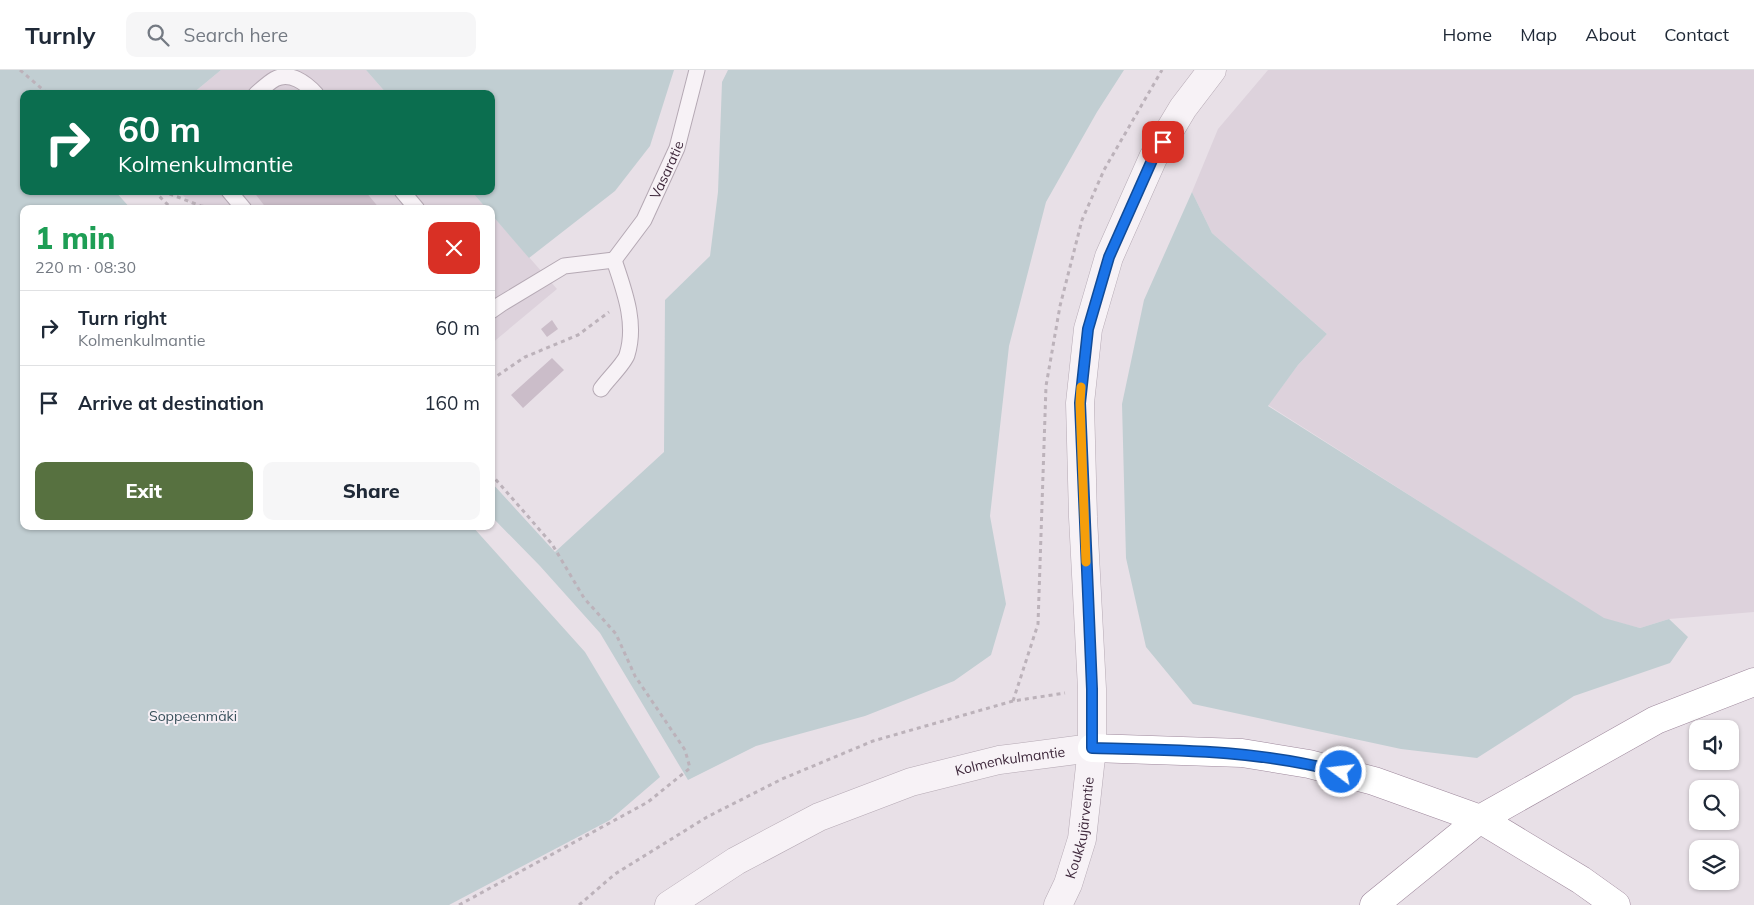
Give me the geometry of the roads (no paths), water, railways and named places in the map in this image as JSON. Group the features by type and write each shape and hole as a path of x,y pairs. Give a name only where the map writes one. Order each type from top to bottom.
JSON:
{"highway":[{"path":"1374,905 1480,819 1656,720 1754,682"},
{"path":"1092,748 1242,753 1309,764 1374,780 1480,819 1581,880 1616,905"}],"street":[{"path":"1092,748 1092,689 1080,403 1088,329 1109,257 1153,158 1183,108 1212,70"},
{"name":"Kolmenkulmantie","path":"669,905 736,861 819,818 911,782 999,760 1092,748"},
{"name":"Koukkujärventie","path":"1058,905 1068,884 1082,839 1092,748"}],"lane":[{"name":"Vasaratie","path":"614,260 644,220 677,148 697,70"},
{"path":"261,90 275,79 285,76 299,80 311,90"},
{"path":"232,195 241,205"},
{"path":"405,195 414,205"},
{"path":"495,302 564,266 614,260 627,298 631,329 626,356 600,388"}],"park label":[{"name":"Soppeenmäki","path":"193,716"}]}
